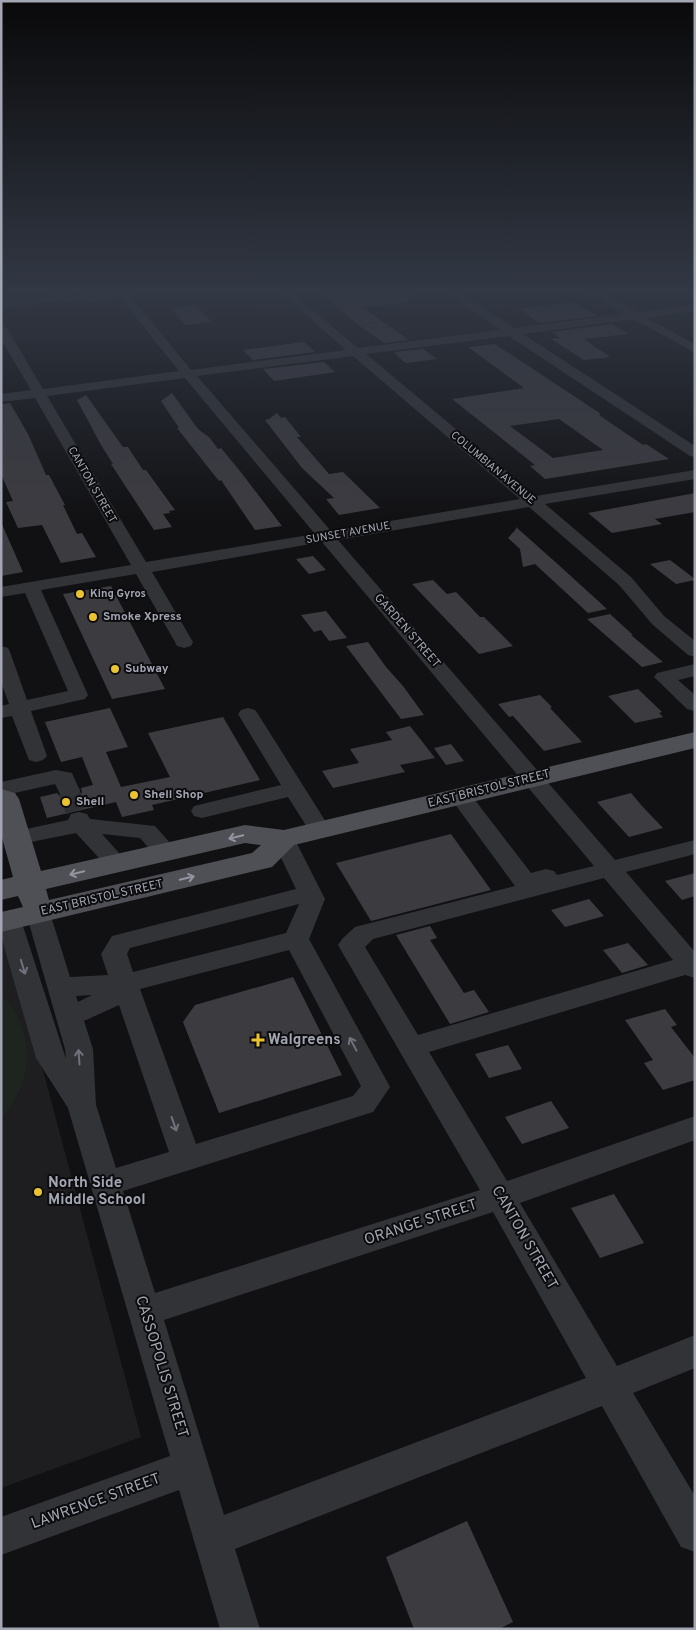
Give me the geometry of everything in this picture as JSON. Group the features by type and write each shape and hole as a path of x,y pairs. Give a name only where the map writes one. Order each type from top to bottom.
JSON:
{"main road":[{"name":"EAST BRISTOL STREET","path":"1,890 245,834 284,839 695,740"},
{"name":"CASSOPOLIS STREET","path":"1,797 5,799 38,913"},
{"name":"EAST BRISTOL STREET","path":"4,913 38,913 262,860 284,839"}],"street":[{"name":"CANTON STREET","path":"23,368 184,642"},
{"name":"GARDEN STREET","path":"182,368 534,778 605,865 693,967"},
{"path":"1,398 233,368"},
{"name":"COLUMBIAN AVENUE","path":"374,368 534,502 625,582 658,620 695,651"},
{"path":"567,368 695,453"},
{"name":"SUNSET AVENUE","path":"1,592 34,592 140,568 695,474"},
{"path":"1,604 34,592 78,692 78,695 72,698 11,710"},
{"path":"1,652 11,710 36,756"},
{"path":"694,705 664,676 695,670"},
{"path":"248,714 320,830"},
{"path":"1,789 56,777 64,778 75,809 117,864"},
{"path":"202,811 294,789"},
{"path":"460,796 526,883 695,847"},
{"path":"16,838 75,809 147,831 167,852"},
{"path":"284,839 313,899 296,939"},
{"name":"CANTON STREET","path":"605,865 364,933 351,945 695,1533"},
{"path":"186,1159 114,954 121,942 310,893"},
{"name":"CASSOPOLIS STREET","path":"4,913 50,1058 82,1105"},
{"name":"CASSOPOLIS STREET","path":"38,913 79,1050 82,1105 240,1629"},
{"path":"69,1017 126,987 296,939"},
{"path":"106,1184 363,1104 376,1087 296,939"},
{"path":"412,1047 693,967"},
{"path":"60,987 126,987"},
{"name":"ORANGE STREET","path":"145,1311 500,1197 695,1128"},
{"path":"213,1538 610,1386 695,1351"},
{"name":"LAWRENCE STREET","path":"1,1536 191,1467"}],"shaded area":[{"name":"North Side Middle School","path":"1,942 10,947 141,1437 1,1488"},
{"path":"1,995 13,1008 21,1023 26,1039 27,1056 25,1073 20,1089 12,1104 1,1118"}],"building":[{"path":"331,368 335,372 274,381 263,369"},
{"path":"497,368 531,368 601,414 599,415 643,445 646,444 669,459 545,479 530,466 535,465 452,399 524,388","holes":["559,419 603,450 553,458 510,426"]},
{"path":"172,393 198,429 210,438 218,449 221,448 282,526 255,530 221,480 219,481 177,428 179,428 161,401"},
{"path":"86,395 123,447 128,447 143,470 146,470 175,510 163,514 172,527 154,530 111,464 113,464 77,400"},
{"path":"10,403 28,434 46,475 49,475 65,505 63,505 77,534 82,533 96,557 61,563 42,525 18,528 6,502 13,501 1,474 1,404"},
{"path":"277,413 281,418 285,417 301,437 297,437 329,474 343,472 380,508 339,515 326,499 334,498 302,468 265,420"},
{"path":"695,493 695,512 655,519 662,524 612,533 588,513"},
{"path":"1,522 23,572 1,576"},
{"path":"516,527 607,609 588,613 535,564 523,567 520,549 508,538"},
{"path":"313,556 326,570 309,574 296,559"},
{"path":"670,560 695,580 676,584 650,564"},
{"path":"433,580 447,594 456,592 480,617 484,617 513,646 479,654 412,584"},
{"path":"111,586 165,689 112,699 63,594"},
{"path":"326,611 347,638 329,641 321,630 314,632 301,615"},
{"path":"610,614 663,662 642,667 587,619"},
{"path":"368,642 424,715 401,719 346,646"},
{"path":"638,689 662,712 659,713 663,717 635,723 608,696"},
{"path":"540,695 582,742 544,751 513,716 509,717 498,704"},
{"path":"110,708 128,747 106,752 121,787 170,777 148,733 223,717 260,780 152,805 154,810 122,817 116,802 47,818 40,797 57,793 61,798 69,800 79,797 82,792 81,788 93,785 82,757 61,762 45,722"},
{"path":"410,726 435,758 400,765 405,772 333,788 322,771 359,763 350,749 392,740 386,732"},
{"path":"451,744 464,761 446,765 434,748"},
{"path":"631,793 663,828 629,837 597,802"},
{"path":"451,834 491,890 371,921 336,863"},
{"path":"695,873 695,896 682,900 665,881"},
{"path":"589,899 604,916 565,927 551,910"},
{"path":"430,926 437,938 430,940 464,993 474,990 489,1012 450,1024 396,935"},
{"path":"628,943 648,965 622,973 603,950"},
{"name":"Walgreens","path":"293,977 342,1075 219,1113 183,1022 195,1005"},
{"path":"665,1009 677,1025 671,1027 695,1058 695,1080 663,1090 644,1063 653,1060 625,1020"},
{"path":"508,1045 522,1069 489,1078 475,1054"},
{"path":"551,1101 569,1128 522,1144 505,1117"},
{"path":"614,1194 644,1243 600,1258 571,1208"},
{"path":"467,1521 513,1622 499,1629 414,1629 386,1557"}],"tunnel":[{"path":"69,791 76,811"}],"place":[{"name":"King Gyros","path":"80,594"},
{"name":"Smoke Xpress","path":"93,617"},
{"name":"Subway","path":"115,669"},
{"name":"Shell Shop","path":"134,795"},
{"name":"Shell","path":"66,802"},
{"name":"Walgreens","path":"258,1040"},
{"name":"North Side Middle School","path":"38,1192"}]}
